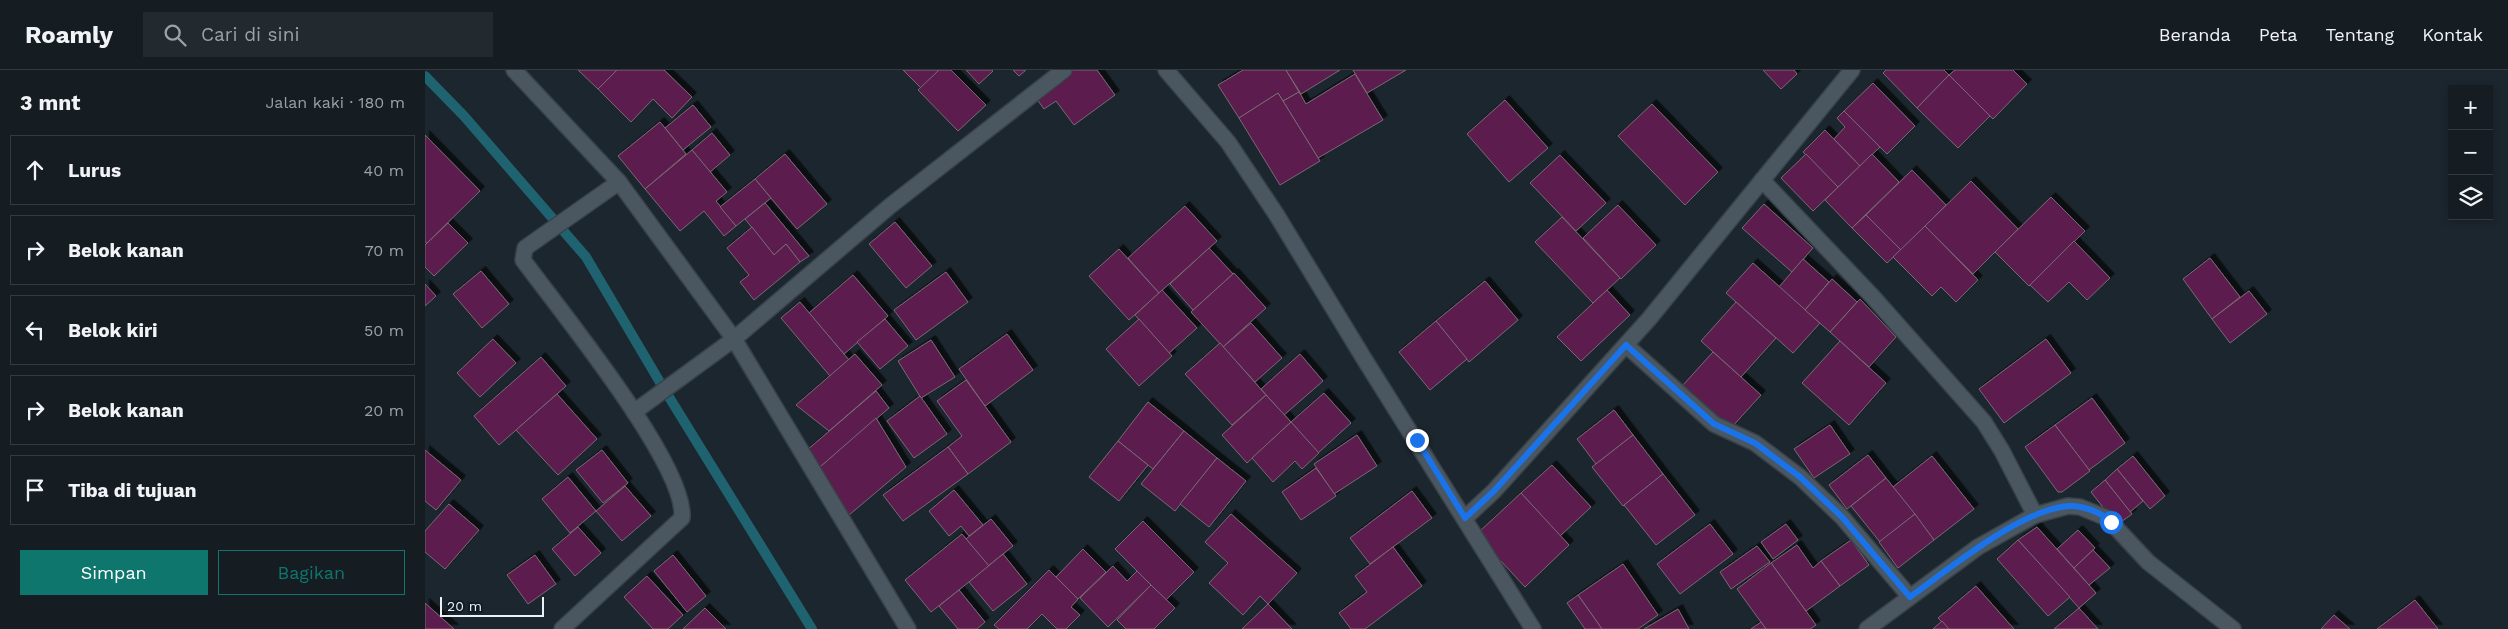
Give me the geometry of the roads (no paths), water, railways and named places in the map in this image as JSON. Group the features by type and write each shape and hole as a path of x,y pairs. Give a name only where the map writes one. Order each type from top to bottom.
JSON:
{"street":[{"path":"514,70 619,182 734,339 908,629"},
{"path":"634,412 734,339 889,206 1064,70"},
{"path":"1166,70 1229,142 1276,214 1363,358 1533,629"},
{"path":"1465,518 1494,491 1626,345 1852,70"},
{"path":"1763,180 1873,297 1978,415 2002,451 2035,515"},
{"path":"561,629 682,518 683,509 673,481 646,428 523,260 525,248 619,182"},
{"path":"1626,345 1714,424 1755,443 1800,477 1842,517 1910,597"},
{"path":"1867,629 1978,547 2035,515 2068,506 2080,507 2107,518 2148,562 2233,629"}],"waterway":[{"path":"425,76 464,116 586,257 661,384 812,629"}]}
